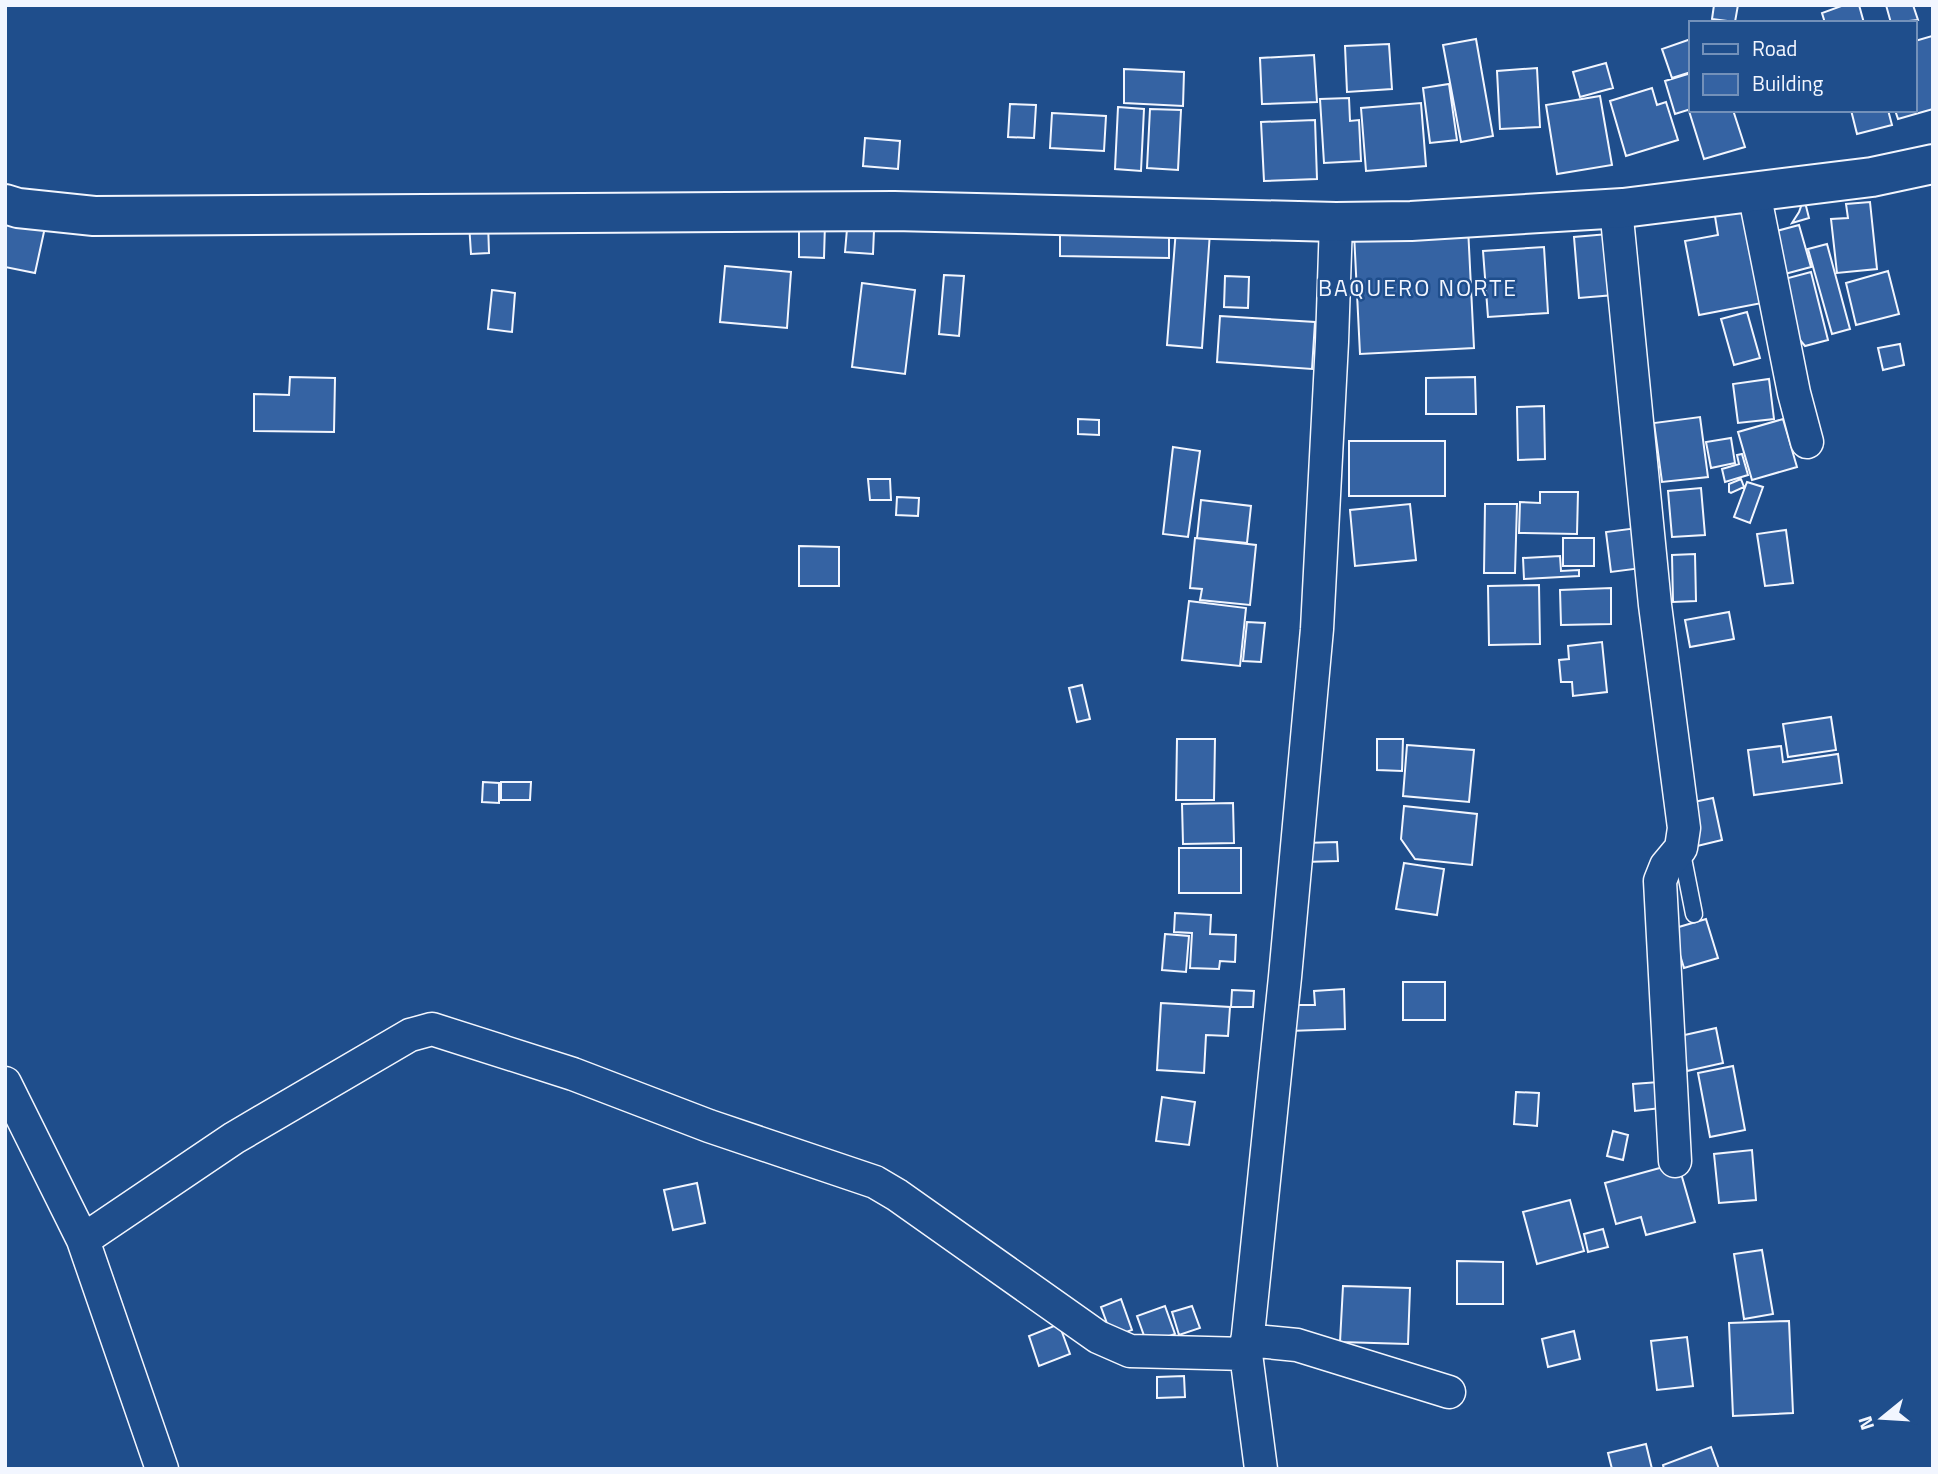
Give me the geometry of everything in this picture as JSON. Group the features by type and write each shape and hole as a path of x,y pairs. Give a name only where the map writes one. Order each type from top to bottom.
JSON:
{"street":[{"path":"5,204 18,208 94,216 894,211 1336,222 1411,221 1616,208 1872,177 1933,164"},
{"path":"1754,192 1794,393 1807,442"},
{"path":"1616,208 1655,605 1684,828 1681,848 1666,866 1660,881 1675,1161"},
{"path":"1261,1469 1246,1347 1287,963 1317,629 1336,222"},
{"path":"83,1240 234,1138 410,1035 432,1029 573,1074 709,1126 875,1182 1098,1337 1130,1351 1297,1345 1449,1392"},
{"path":"5,1083 83,1240 162,1469"}],"lane":[{"path":"1681,848 1694,914"}],"building":[{"path":"1714,5 1738,5 1735,21 1712,19"},
{"path":"1844,5 1859,5 1863,21 1824,21 1822,13"},
{"path":"1886,5 1913,5 1918,20 1890,21"},
{"path":"1932,36 1933,109 1898,119 1896,112 1917,112 1917,40"},
{"path":"1476,39 1493,136 1461,142 1443,45"},
{"path":"1689,40 1689,73 1672,78 1662,49"},
{"path":"1389,44 1392,89 1347,92 1345,46"},
{"path":"1314,55 1317,102 1262,104 1260,58"},
{"path":"1606,63 1613,88 1580,97 1573,72"},
{"path":"1537,68 1540,127 1500,129 1497,71"},
{"path":"1124,69 1184,72 1183,106 1124,103"},
{"path":"1689,74 1689,110 1675,114 1665,81"},
{"path":"1449,84 1457,140 1430,143 1423,88"},
{"path":"1652,88 1657,105 1666,102 1678,140 1626,156 1610,101"},
{"path":"1600,96 1612,165 1557,174 1546,105"},
{"path":"1349,98 1350,121 1359,120 1361,161 1324,163 1320,99"},
{"path":"1421,103 1426,166 1366,171 1361,108"},
{"path":"1010,104 1036,105 1034,138 1008,137"},
{"path":"1118,107 1144,109 1141,171 1115,169"},
{"path":"1150,109 1181,110 1178,170 1147,168"},
{"path":"1689,112 1734,112 1745,147 1704,159"},
{"path":"1852,112 1889,112 1892,125 1857,134"},
{"path":"1052,113 1106,116 1104,151 1050,148"},
{"path":"1315,120 1317,179 1264,181 1261,122"},
{"path":"865,138 900,141 898,169 863,166"},
{"path":"1804,198 1809,218 1792,223 1799,212"},
{"path":"1870,202 1877,269 1837,273 1831,219 1848,218 1846,204"},
{"path":"1742,205 1762,303 1699,315 1685,241 1718,235 1714,210"},
{"path":"5,209 47,218 35,273 5,267"},
{"path":"488,222 489,253 471,254 469,223"},
{"path":"799,222 825,223 824,258 799,257"},
{"path":"1060,222 1169,224 1169,258 1060,256"},
{"path":"1799,225 1811,267 1781,275 1769,233"},
{"path":"1468,227 1474,348 1360,354 1354,233"},
{"path":"847,229 874,230 873,254 845,252"},
{"path":"1176,229 1210,232 1202,348 1167,345"},
{"path":"1608,234 1614,295 1579,298 1574,237"},
{"path":"1827,244 1850,329 1832,334 1808,249"},
{"path":"1544,247 1548,313 1488,317 1483,251"},
{"path":"725,266 791,272 787,328 720,322"},
{"path":"1888,271 1899,314 1856,325 1846,283"},
{"path":"1811,272 1828,340 1805,346 1789,327 1777,281"},
{"path":"944,275 964,276 959,336 939,334"},
{"path":"1225,276 1249,277 1248,308 1224,307"},
{"path":"862,283 915,290 905,374 852,367"},
{"path":"492,290 515,293 512,332 488,329"},
{"path":"1747,312 1760,358 1734,365 1721,319"},
{"path":"1220,316 1315,322 1312,369 1217,362"},
{"path":"1900,344 1904,365 1883,370 1878,348"},
{"path":"290,377 335,378 334,432 254,431 254,394 289,395"},
{"path":"1475,377 1476,414 1426,414 1426,378"},
{"path":"1769,379 1774,419 1738,423 1733,384"},
{"path":"1544,406 1545,459 1518,460 1517,407"},
{"path":"1700,417 1708,477 1662,482 1654,423"},
{"path":"1078,419 1099,420 1099,435 1078,434"},
{"path":"1783,419 1797,467 1752,480 1738,432"},
{"path":"1731,438 1735,463 1711,468 1706,442"},
{"path":"1349,441 1445,441 1445,496 1349,496"},
{"path":"1173,447 1200,451 1188,537 1163,534"},
{"path":"1742,454 1748,475 1725,482 1722,469 1739,464 1737,455"},
{"path":"868,479 890,479 891,500 870,500"},
{"path":"1741,479 1744,487 1729,492 1729,484"},
{"path":"1747,482 1763,487 1750,523 1734,517"},
{"path":"1701,488 1705,535 1672,537 1668,491"},
{"path":"1540,492 1578,492 1577,534 1519,533 1520,502 1540,503"},
{"path":"897,497 919,498 918,516 896,515"},
{"path":"1201,500 1251,506 1247,543 1197,538"},
{"path":"1410,504 1416,560 1355,566 1350,510"},
{"path":"1485,504 1517,504 1515,573 1484,573"},
{"path":"1637,528 1642,568 1611,572 1606,532"},
{"path":"1786,530 1793,583 1765,586 1757,534"},
{"path":"1195,538 1256,545 1250,605 1200,600 1202,589 1190,588"},
{"path":"1563,538 1594,538 1594,566 1563,566"},
{"path":"799,546 839,547 839,586 799,586"},
{"path":"1695,554 1696,601 1673,602 1672,555"},
{"path":"1560,556 1561,571 1579,570 1579,576 1524,579 1523,558"},
{"path":"1539,585 1540,644 1489,645 1488,586"},
{"path":"1611,588 1611,624 1561,625 1560,590"},
{"path":"1189,601 1246,608 1240,666 1182,660"},
{"path":"1729,612 1734,639 1690,647 1685,620"},
{"path":"1247,622 1265,623 1261,662 1243,661"},
{"path":"1602,642 1607,692 1573,696 1572,682 1561,682 1559,660 1569,659 1568,646"},
{"path":"1082,685 1090,719 1077,722 1069,688"},
{"path":"1831,717 1836,750 1788,757 1783,724"},
{"path":"1177,739 1215,739 1214,800 1176,800"},
{"path":"1377,739 1403,739 1402,771 1377,770"},
{"path":"1407,745 1474,750 1469,802 1403,796"},
{"path":"1781,746 1783,762 1838,754 1842,783 1754,795 1748,750"},
{"path":"483,782 499,783 499,803 482,802"},
{"path":"501,782 531,782 530,800 501,800"},
{"path":"1713,798 1722,840 1693,847 1684,804"},
{"path":"1233,803 1234,843 1183,844 1182,804"},
{"path":"1404,806 1477,814 1472,865 1415,859 1401,839"},
{"path":"1337,842 1338,861 1305,862 1304,843"},
{"path":"1179,848 1241,848 1241,893 1179,893"},
{"path":"1404,863 1444,869 1437,915 1396,909"},
{"path":"1175,913 1211,915 1210,934 1236,935 1235,962 1220,961 1219,969 1190,968 1192,933 1174,932"},
{"path":"1706,919 1718,958 1684,968 1672,929"},
{"path":"1165,934 1189,936 1186,972 1162,970"},
{"path":"1403,982 1445,982 1445,1020 1403,1020"},
{"path":"1344,989 1345,1029 1289,1031 1288,1005 1315,1005 1314,991"},
{"path":"1232,990 1254,991 1253,1007 1231,1007"},
{"path":"1161,1003 1230,1007 1228,1036 1206,1035 1204,1073 1157,1070"},
{"path":"1716,1028 1723,1063 1687,1071 1680,1036"},
{"path":"1733,1066 1745,1130 1710,1137 1698,1073"},
{"path":"1659,1082 1661,1108 1635,1111 1633,1084"},
{"path":"1516,1092 1539,1093 1537,1126 1514,1124"},
{"path":"1162,1097 1195,1102 1189,1145 1156,1141"},
{"path":"1613,1131 1628,1135 1623,1160 1607,1156"},
{"path":"1752,1150 1756,1200 1719,1203 1714,1154"},
{"path":"1678,1163 1695,1222 1646,1235 1641,1217 1616,1224 1605,1183"},
{"path":"697,1183 705,1223 673,1230 664,1190"},
{"path":"1570,1200 1584,1251 1537,1264 1523,1212"},
{"path":"1603,1229 1608,1247 1588,1252 1584,1234"},
{"path":"1762,1250 1773,1314 1744,1319 1734,1254"},
{"path":"1457,1261 1503,1262 1503,1304 1457,1304"},
{"path":"1343,1286 1410,1288 1408,1344 1340,1342"},
{"path":"1121,1299 1132,1330 1112,1337 1101,1307"},
{"path":"1165,1306 1175,1334 1147,1344 1137,1316"},
{"path":"1192,1306 1200,1328 1179,1335 1172,1312"},
{"path":"1789,1321 1793,1413 1733,1416 1729,1323"},
{"path":"1059,1324 1070,1354 1039,1366 1029,1336"},
{"path":"1574,1331 1580,1359 1548,1367 1542,1339"},
{"path":"1687,1337 1693,1386 1657,1390 1651,1341"},
{"path":"1184,1376 1185,1397 1157,1398 1157,1377"},
{"path":"1646,1444 1652,1469 1612,1469 1608,1453"},
{"path":"1711,1447 1719,1469 1664,1469 1663,1465"}],"district":[{"name":"BAQUERO NORTE","path":"1418,287"}]}
